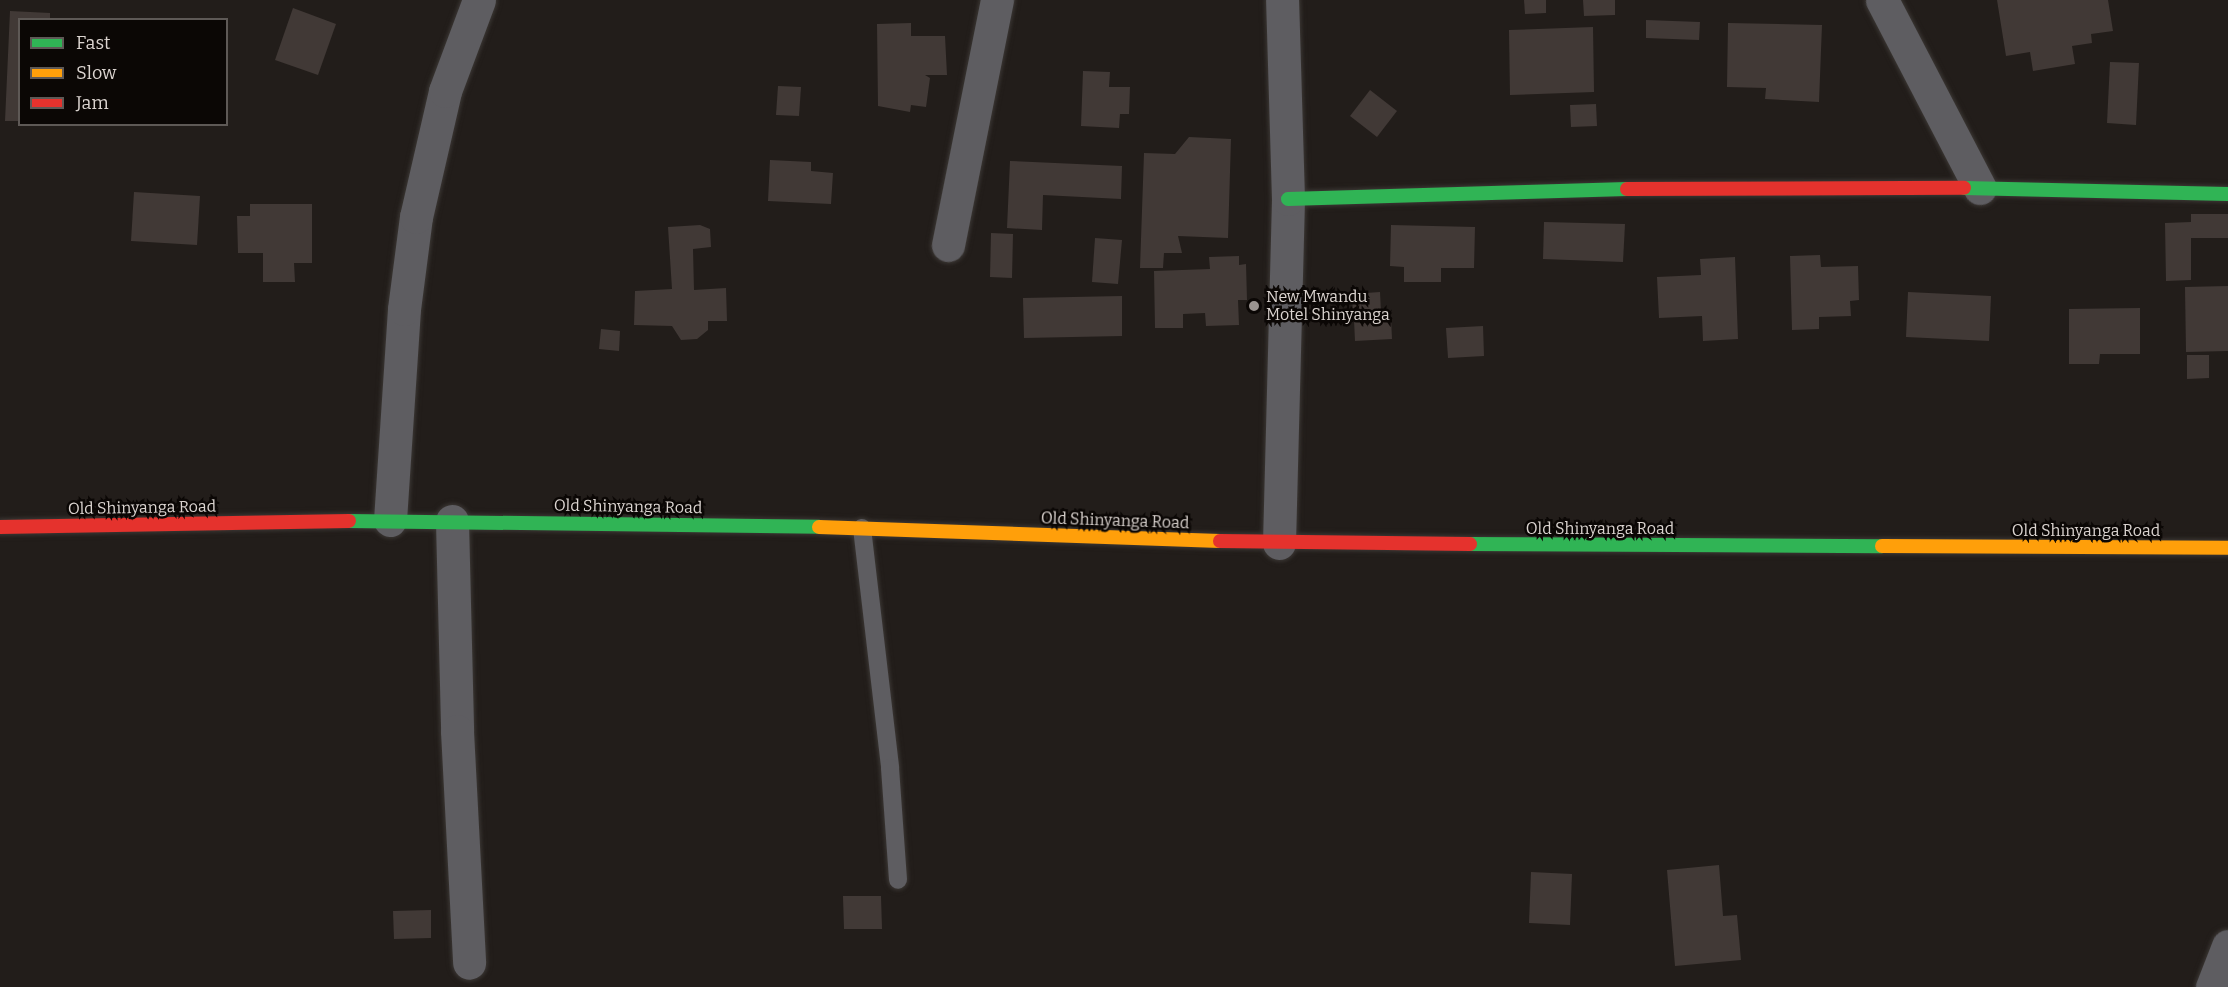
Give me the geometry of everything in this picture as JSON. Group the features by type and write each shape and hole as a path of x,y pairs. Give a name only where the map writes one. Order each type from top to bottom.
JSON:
{"main road":[{"path":"1288,199 1648,188 1980,188 2228,194"},
{"name":"Old Shinyanga Road","path":"0,526 390,520 862,528 1279,543 2228,549"}],"street":[{"path":"390,520 404,309 416,217 445,91 479,0"},
{"path":"948,245 997,0"},
{"path":"1279,543 1288,199 1282,0"},
{"path":"1882,0 1980,188"},
{"path":"452,521 457,731 469,963"},
{"path":"2212,987 2228,946"}],"lane":[{"path":"862,528 890,768 898,880"}],"building":[{"path":"1524,0 1546,0 1546,13 1525,14"},
{"path":"1583,0 1615,0 1615,15 1584,16"},
{"path":"1997,0 2108,0 2113,31 2091,34 2092,43 2072,46 2075,64 2033,71 2030,52 2006,56"},
{"path":"293,8 336,24 318,75 275,60"},
{"path":"10,11 50,13 50,18 18,18 18,121 5,121"},
{"path":"1646,20 1700,22 1699,40 1646,38"},
{"path":"911,23 911,36 945,36 947,75 925,75 930,78 926,107 911,105 910,112 878,106 877,24"},
{"path":"1728,23 1822,25 1819,102 1765,99 1766,88 1727,87"},
{"path":"1593,27 1594,92 1510,95 1509,30"},
{"path":"2110,62 2139,63 2136,125 2107,123"},
{"path":"1083,71 1110,72 1109,87 1130,87 1129,114 1120,114 1119,128 1081,126"},
{"path":"778,86 801,87 799,116 776,115"},
{"path":"1370,90 1397,111 1377,137 1350,116"},
{"path":"1596,104 1597,126 1571,127 1570,105"},
{"path":"1189,137 1231,139 1228,238 1178,236 1182,253 1164,253 1163,268 1140,268 1144,153 1175,154"},
{"path":"770,160 811,162 811,171 833,173 831,204 768,201"},
{"path":"1010,161 1122,166 1121,199 1043,195 1042,230 1007,228"},
{"path":"134,192 200,196 197,245 131,241"},
{"path":"250,204 312,204 312,263 294,263 295,282 263,282 263,253 238,253 237,216 250,216"},
{"path":"2191,214 2228,214 2228,238 2191,238 2191,280 2166,281 2165,223 2191,222"},
{"path":"1544,222 1625,224 1623,262 1543,259"},
{"path":"700,225 710,229 711,247 693,249 694,290 726,288 727,321 708,321 708,330 697,339 681,340 672,326 634,325 635,291 672,289 668,227"},
{"path":"1391,225 1475,227 1474,268 1441,268 1441,282 1404,282 1404,267 1390,266"},
{"path":"991,233 1013,234 1012,278 990,277"},
{"path":"1095,238 1122,240 1118,284 1092,282"},
{"path":"1820,255 1821,267 1858,266 1859,300 1850,301 1851,316 1819,317 1819,329 1792,330 1790,256"},
{"path":"1239,256 1239,265 1246,264 1247,300 1238,300 1239,325 1206,326 1205,313 1183,314 1183,328 1155,328 1154,271 1210,269 1209,257"},
{"path":"1735,257 1738,339 1703,341 1702,316 1659,318 1657,277 1701,275 1700,259"},
{"path":"2228,286 2228,351 2186,352 2185,287"},
{"path":"1380,292 1381,312 1353,314 1352,294"},
{"path":"1908,292 1991,296 1989,341 1906,337"},
{"path":"1122,296 1122,336 1024,338 1023,298"},
{"path":"2140,308 2140,354 2100,354 2099,364 2069,364 2069,309"},
{"path":"1391,318 1392,339 1355,341 1354,320"},
{"path":"1483,326 1484,356 1448,358 1446,328"},
{"path":"601,329 620,331 619,351 599,349"},
{"path":"2187,355 2209,355 2209,378 2187,379"},
{"path":"1719,865 1723,916 1737,915 1741,960 1675,966 1667,870"},
{"path":"1531,872 1572,874 1570,925 1529,923"},
{"path":"843,896 881,896 882,929 844,929"},
{"path":"431,910 431,938 394,939 393,911"}],"traffic: fast":[{"path":"1964,188 2228,194"},
{"path":"1288,199 1627,189"},
{"path":"349,521 819,527"},
{"path":"1470,544 1882,546"}],"traffic: slow":[{"path":"819,527 1220,541"},
{"path":"1882,546 2228,548"}],"traffic: jam":[{"path":"1627,189 1964,188"},
{"path":"0,527 349,521"},
{"path":"1220,541 1470,544"}],"place":[{"name":"New Mwandu Motel Shinyanga","path":"1254,306"}]}
